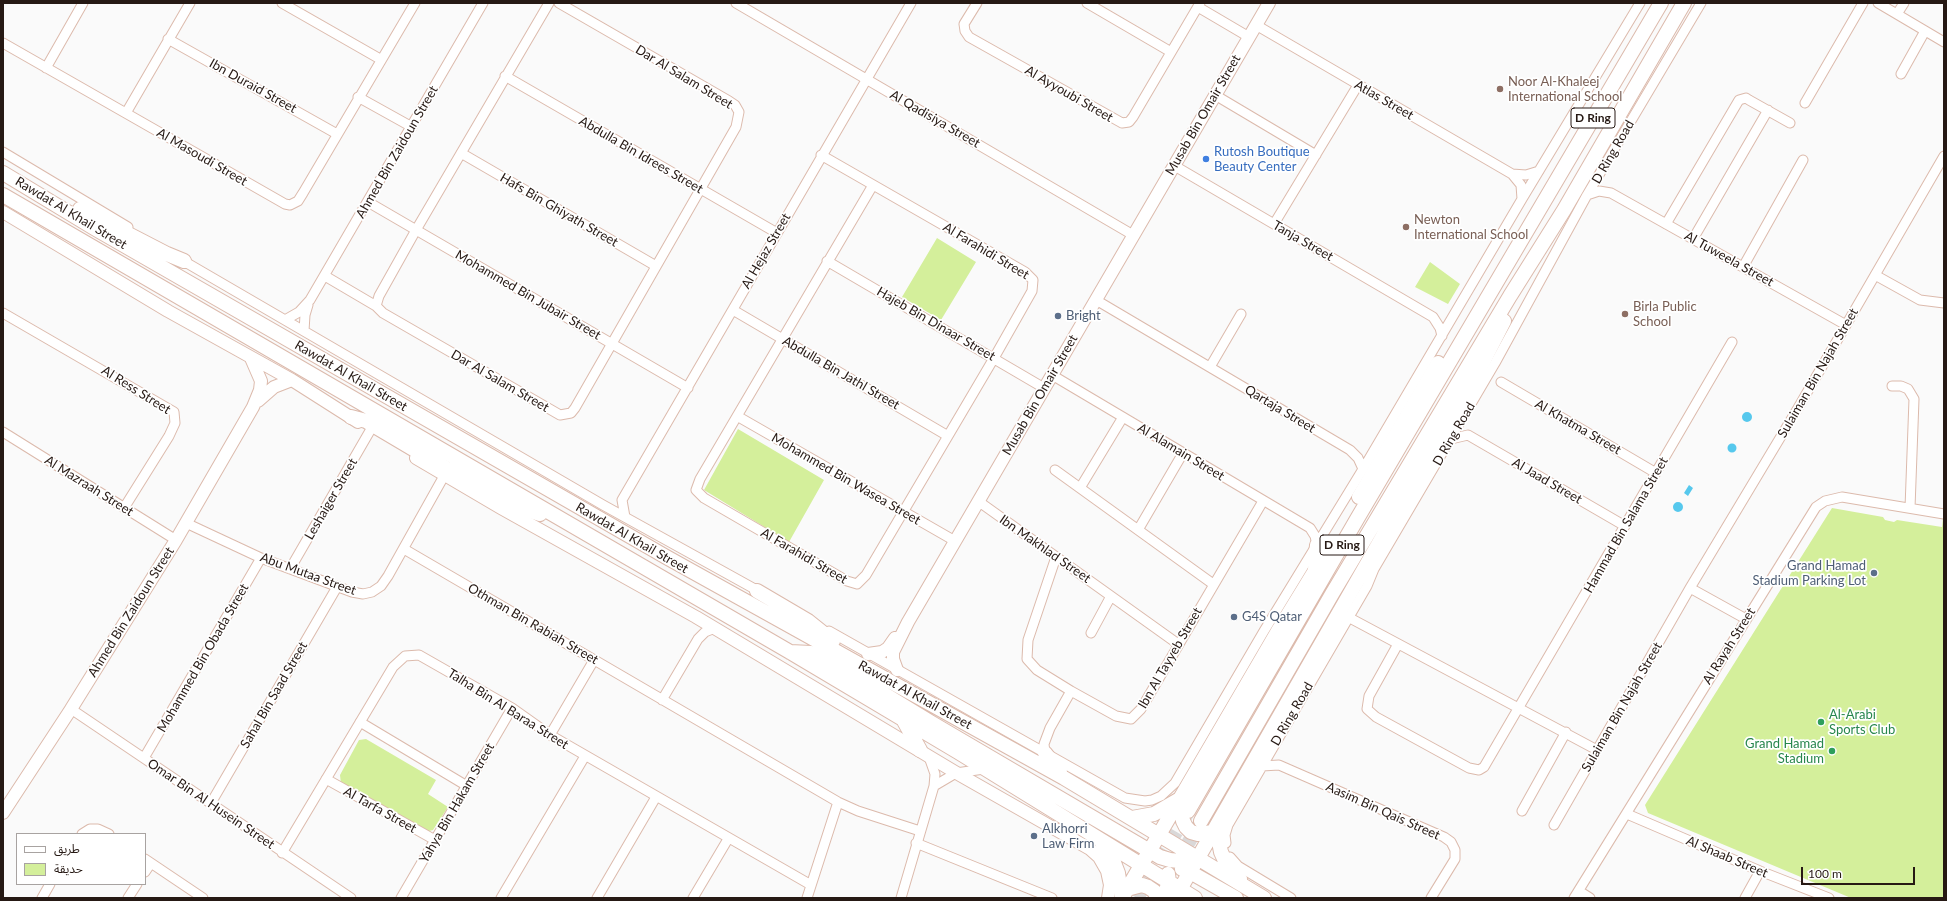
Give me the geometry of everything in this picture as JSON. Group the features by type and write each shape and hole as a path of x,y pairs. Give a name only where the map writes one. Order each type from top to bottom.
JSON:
{"main road":[{"name":"D Ring","path":"1185,812 1661,3"},
{"name":"D Ring Road","path":"1201,821 1332,594 1510,296 1568,203 1684,3"},
{"name":"Rawdat Al Khail Street","path":"3,173 108,236 668,558 896,677 1006,745 1132,818 1264,898"},
{"path":"21,184 48,191 167,254 184,261"},
{"name":"Rawdat Al Khail Street","path":"3,195 790,652 1142,865 1175,890 1195,898"},
{"path":"1314,573 1466,316 1481,295 1497,281"},
{"name":"D Ring","path":"1175,890 1190,872 1225,810 1269,744 1361,575 1502,325 1510,296"},
{"path":"351,417 366,421 447,469 519,507 537,513 553,515"},
{"path":"1377,445 1398,430"},
{"path":"1416,479 1440,458"},
{"path":"1314,573 1317,564 1316,545"},
{"name":"D Ring","path":"1124,895 1150,851 1164,838 1181,798 1260,661 1314,573"},
{"path":"1361,575 1361,597"},
{"path":"757,592 808,621 824,635 875,667 896,677"},
{"path":"790,652 811,653 824,658 1169,863 1190,872 1236,898"},
{"path":"1163,898 1175,890 1164,838 1171,834 1185,812 1248,700 1256,680 1260,661"},
{"path":"904,721 925,754"},
{"path":"1269,744 1287,724"},
{"path":"1045,753 1064,778"},
{"path":"1132,818 1154,814 1181,798"},
{"path":"1225,810 1219,831 1221,852 1226,863 1248,888"},
{"path":"1185,812 1182,821 1191,832 1198,834 1213,832"},
{"path":"1098,838 1116,866 1124,895 1142,885 1154,891 1158,898"},
{"path":"1142,865 1198,859"}],"street":[{"path":"46,68 83,3"},
{"path":"126,113 190,3"},
{"path":"282,3 380,59"},
{"name":"Al Masoudi Street","path":"3,43 285,204 290,205 298,201 380,59 415,3"},
{"name":"Ahmed Bin Zaidoun Street","path":"285,320 299,312 310,300 325,276 483,3"},
{"path":"325,276 376,306 379,296 416,230 549,3"},
{"name":"Dar Al Salam Street","path":"376,306 383,313 560,415 571,413 575,408 736,127 739,112 735,106 559,3"},
{"name":"Al Qadisiya Street","path":"736,3 1134,235"},
{"name":"Al Hejaz Street","path":"622,500 733,310 821,155 911,3"},
{"name":"Al Ayyoubi Street","path":"977,3 964,24 965,31 969,37 1122,123 1129,122 1133,117 1199,5 1249,37"},
{"path":"1087,3 1171,52"},
{"name":"Musab Bin Omair Street","path":"896,677 893,652 908,622 1268,3"},
{"path":"1316,545 1363,469 1522,199 1640,3"},
{"name":"D Ring Road","path":"1287,724 1361,597 1374,569 1483,384 1587,195 1701,3"},
{"path":"1805,103 1863,3"},
{"path":"1878,3 1944,42"},
{"path":"1897,14 1904,3"},
{"name":"Atlas Street","path":"1256,25 1512,174"},
{"path":"1901,74 1925,31"},
{"name":"Ibn Duraid Street","path":"168,39 337,134"},
{"name":"Abdulla Bin Idrees Street","path":"505,76 700,190 777,233"},
{"path":"1274,224 1358,85"},
{"path":"1215,95 1316,155"},
{"path":"358,97 412,127"},
{"path":"1666,224 1739,100 1746,98 1790,123"},
{"path":"1693,239 1768,110"},
{"name":"Rawdat Al Khail Street","path":"3,152 184,261 603,505 757,592 779,597 813,616 837,637 868,654 896,677 1026,742 1125,798 1135,800 1152,800 1161,796 1175,783 1316,545"},
{"name":"Hafs Bin Ghiyath Street","path":"461,153 656,266"},
{"name":"Al Farahidi Street","path":"821,155 1030,276 1033,280 1032,291 994,358 866,575 857,584 847,581 704,498 696,490 700,479 872,185"},
{"name":"Sulaiman Bin Najah Street","path":"1554,825 1690,588 1944,156"},
{"path":"1743,267 1803,160"},
{"name":"Tanja Street","path":"1173,166 1433,317"},
{"path":"1512,174 1526,175 1539,171"},
{"path":"1600,173 1604,184 1611,193"},
{"path":"1512,174 1521,185 1522,199"},
{"path":"1587,195 1599,191 1611,193"},
{"name":"Al Tuweela Street","path":"1611,193 1846,325"},
{"name":"Mohammed Bin Jubair Street","path":"368,202 688,388"},
{"path":"3,212 168,311 292,380 444,476 715,628 956,773 1090,849 1104,864 1110,885 1108,898"},
{"name":"Hajeb Bin Dinaar Street","path":"827,261 1044,388"},
{"path":"1875,275 1920,300 1944,303"},
{"name":"Ahmed Bin Zaidoun Street","path":"304,331 305,315 310,300"},
{"name":"Qartaja Street","path":"1096,300 1350,450 1358,458 1363,469"},
{"name":"Abdulla Bin Jathl Street","path":"733,310 948,436"},
{"name":"Al Ress Street","path":"3,313 174,412 175,423 172,429 124,508"},
{"path":"1210,367 1241,314"},
{"path":"1433,317 1455,315"},
{"path":"1433,317 1440,328 1442,336"},
{"name":"Hammad Bin Salama Street","path":"1398,644 1369,696 1367,709 1376,717 1468,768 1479,770 1484,767 1732,342"},
{"name":"Ahmed Bin Zaidoun Street","path":"3,813 71,709 176,540 253,407 260,390 261,381 251,358"},
{"path":"1494,364 1495,372 1501,382"},
{"name":"Al Alamain Street","path":"1052,375 1310,528"},
{"name":"Ahmed Bin Zaidoun Street","path":"253,407 274,387 292,380"},
{"path":"1483,384 1494,381 1501,382"},
{"name":"Al Khatma Street","path":"1501,382 1656,473"},
{"path":"1892,386 1901,386 1908,389 1914,399 1910,508"},
{"name":"Mohammed Bin Wasea Street","path":"737,416 955,542"},
{"path":"1080,488 1123,417"},
{"path":"1451,439 1468,435 1463,418"},
{"name":"Leshaiger Street","path":"290,569 370,429"},
{"name":"Al Mazraah Street","path":"3,432 176,540"},
{"name":"Al Jaad Street","path":"1468,435 1626,526"},
{"path":"1350,450 1362,452 1377,445"},
{"path":"1138,530 1183,453"},
{"path":"1055,470 1213,584"},
{"name":"Abu Mutaa Street","path":"186,523 262,558 337,587 363,594 372,592 381,586 388,576 444,476"},
{"name":"Al Rayah Street","path":"1576,894 1816,507 1825,501 1842,497 1944,514"},
{"path":"603,505 622,500 625,517"},
{"name":"Ibn Makhlad Street","path":"978,501 1178,644"},
{"name":"Ibn Al Tayyeb Street","path":"1056,557 1028,640 1027,658 1037,670 1071,691 1116,716 1131,719 1141,709 1263,501"},
{"path":"1310,528 1319,528 1328,525"},
{"path":"1310,528 1315,536 1316,545"},
{"name":"Othman Bin Rabiah Street","path":"404,549 838,802 858,811 920,831"},
{"name":"Mohammed Bin Obada Street","path":"144,758 262,558"},
{"name":"Sahal Bin Saad Street","path":"211,803 337,587"},
{"path":"1690,588 1746,620"},
{"path":"1090,634 1111,596"},
{"path":"1348,617 1566,732 1597,750"},
{"path":"696,618 698,639"},
{"name":"Musab Bin Omair Street","path":"868,654 882,652 888,648 908,622"},
{"path":"662,700 698,639 705,632 715,628"},
{"name":"Talha Bin Al Baraa Street","path":"282,853 393,667 398,660 405,656 419,655 512,708 550,735 585,756 811,886"},
{"path":"550,735 594,660"},
{"path":"1045,753 1044,744 1050,728 1071,691"},
{"name":"Yahya Bin Hakam Street","path":"401,898 512,708"},
{"name":"Omar Bin Al Husein Street","path":"71,709 211,803 282,853 351,898"},
{"path":"360,722 467,786"},
{"path":"1006,745 1037,740 1050,728"},
{"path":"1522,811 1566,732"},
{"path":"1269,744 1279,765"},
{"name":"D Ring Road","path":"1269,744 1262,766 1228,825 1226,846 1231,858 1238,866 1291,898"},
{"path":"901,898 934,786 935,774 925,754"},
{"path":"502,898 585,756"},
{"name":"Aasim Bin Qais Street","path":"1262,766 1279,765 1444,837 1451,842 1455,850 1455,859 1431,898"},
{"path":"934,786 956,773 984,769"},
{"name":"Al Tarfa Street","path":"326,779 435,840"},
{"path":"597,898 656,797"},
{"path":"807,898 838,802"},
{"name":"Al Shaab Street","path":"1627,814 1760,871 1829,898"},
{"path":"84,833 90,829 98,829 107,833"},
{"path":"693,898 728,839"},
{"path":"916,843 1052,898"},
{"path":"148,861 203,898"},
{"path":"1745,898 1760,871"},
{"path":"42,898 49,885"},
{"path":"128,898 136,885"},
{"path":"1576,894 1590,898"}],"green space":[{"path":"937,238 976,262 941,320 902,297"},
{"path":"1430,262 1460,284 1448,304 1415,287"},
{"path":"738,429 824,480 789,542 704,490"},
{"name":"Al-Arabi Sports Club","path":"1832,508 1883,517 1885,520 1894,522 1897,520 1942,527 1944,509 1944,898 1851,898 1648,813 1645,805"},
{"path":"366,739 436,780 428,794 448,807 433,830 425,832 341,784 340,775 359,740"}],"water":[{"path":"1745,412 1749,412 1752,417 1749,422 1745,422 1742,419 1742,415"},
{"path":"1732,443 1737,448 1732,453 1727,448"},
{"path":"1689,485 1693,488 1688,496 1684,493"},
{"path":"1676,502 1680,502 1682,503 1682,511 1676,512 1673,509 1673,505"}],"tunnel":[{"path":"1137,898 1188,812"},
{"path":"1163,886 1200,823"}],"place":[{"name":"Noor Al-Khaleej International School","path":"1500,89"},
{"name":"Rutosh Boutique Beauty Center","path":"1206,159"},
{"name":"Newton International School","path":"1406,227"},
{"name":"Birla Public School","path":"1625,314"},
{"name":"Bright","path":"1058,316"},
{"name":"Grand Hamad Stadium Parking Lot","path":"1874,573"},
{"name":"G4S Qatar","path":"1234,617"},
{"name":"Al-Arabi Sports Club","path":"1821,722"},
{"name":"Grand Hamad Stadium","path":"1832,751"},
{"name":"Alkhorri Law Firm","path":"1034,836"}]}
